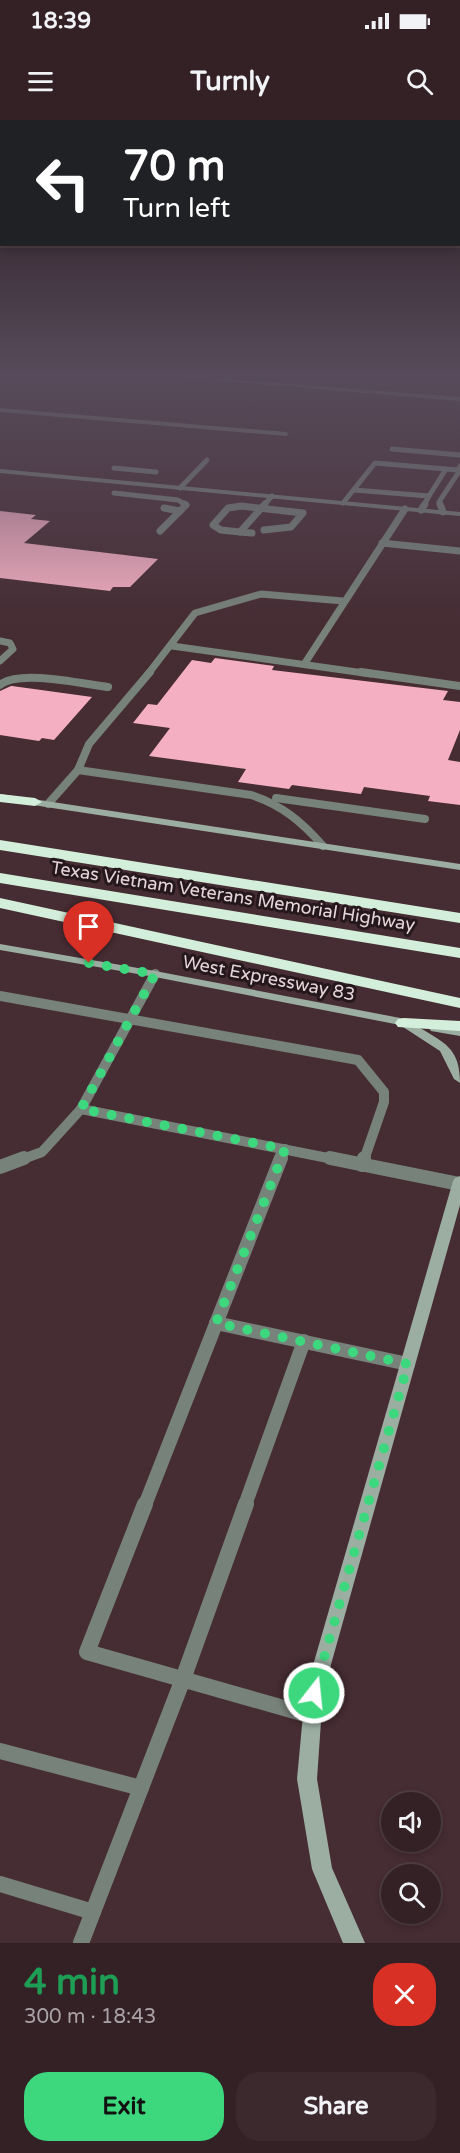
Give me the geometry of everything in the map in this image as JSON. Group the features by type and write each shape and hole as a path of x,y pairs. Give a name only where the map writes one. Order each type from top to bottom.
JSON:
{"highway":[{"path":"0,797 42,803"},
{"name":"Texas Vietnam Veterans Memorial Highway","path":"0,845 460,918"},
{"name":"Texas Vietnam Veterans Memorial Highway","path":"0,878 460,953"},
{"path":"0,903 460,1003"},
{"path":"404,1023 460,1026"}],"main road":[{"path":"42,803 460,867"},
{"name":"West Expressway 83","path":"0,947 460,1032"},
{"path":"404,1023 445,1049 460,1079"},
{"path":"354,1943 322,1869 307,1779 314,1693 460,1182"}],"street":[{"path":"0,471 460,514"}],"lane":[{"path":"180,488 207,460"},
{"path":"343,503 375,463 459,468"},
{"path":"114,468 156,472"},
{"path":"443,512 439,502 459,468"},
{"path":"421,510 446,469"},
{"path":"116,482 130,470"},
{"path":"161,503 178,500 190,489"},
{"path":"354,489 429,496"},
{"path":"114,494 161,503 180,511"},
{"path":"240,532 272,496"},
{"path":"160,531 186,505 178,500"},
{"path":"252,533 221,530 213,525 228,508 241,506 303,513 291,528 278,527 264,530"},
{"path":"305,663 405,508"},
{"path":"382,543 460,551"},
{"path":"42,803 78,770 89,744 172,646 172,639 195,613 261,594 343,602"},
{"path":"0,641 12,645 12,649 0,661"},
{"path":"172,646 460,686"},
{"path":"0,685 6,680 22,677 108,687"},
{"path":"78,770 425,819"},
{"path":"251,795 285,807 323,846"},
{"path":"0,1167 42,1152 81,1109 155,974"},
{"path":"0,996 358,1060 384,1092 384,1102 362,1164"},
{"path":"81,1109 460,1182"},
{"path":"285,1149 87,1652 312,1716"},
{"path":"216,1323 408,1364"},
{"path":"81,1943 183,1679 304,1341"},
{"path":"0,1751 141,1788"},
{"path":"0,1884 93,1912"}],"building":[{"path":"0,511 36,515 31,519 50,521 24,543 158,559 130,587 113,587 110,591 0,578"},
{"path":"215,658 274,666 272,670 448,691 443,700 460,702 460,730 448,760 460,762 460,805 428,801 430,796 364,787 361,794 292,785 289,789 238,782 246,769 149,756 170,728 133,723 148,704 157,705 192,660 211,663"},
{"path":"11,686 92,697 54,740 42,738 39,741 0,735 0,691"}],"route":[{"path":"89,963 155,974 81,1109 285,1149 216,1323 408,1364 314,1693"}]}
